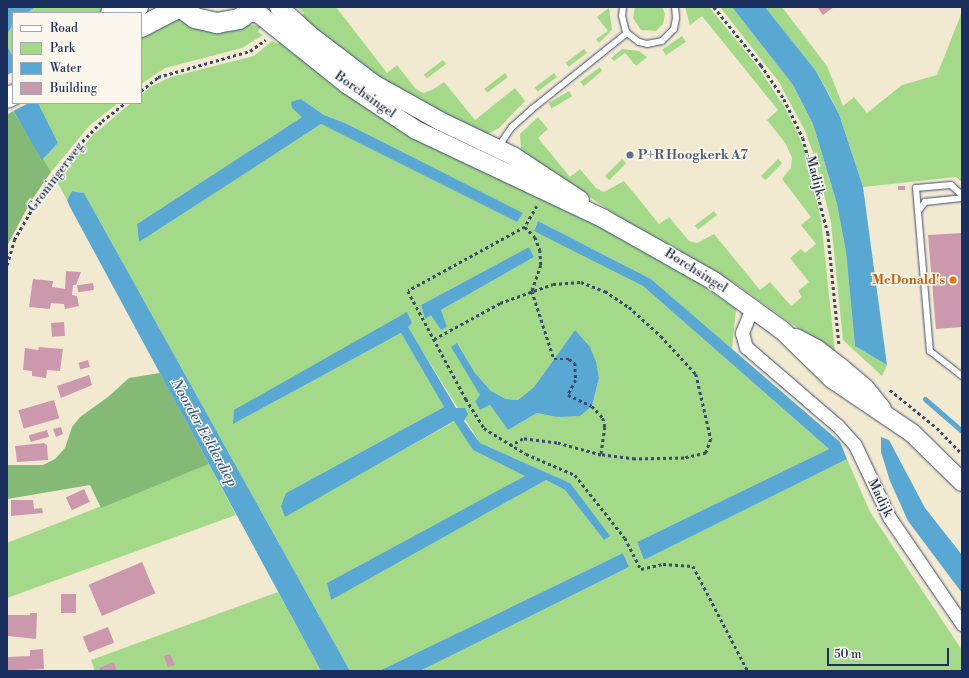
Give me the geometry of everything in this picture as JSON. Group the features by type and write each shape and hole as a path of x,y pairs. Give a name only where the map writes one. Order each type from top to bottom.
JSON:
{"main road":[{"path":"142,26 180,7 195,18 217,23 235,20 254,9"},
{"name":"Borchsingel","path":"279,7 312,37 374,84 440,121 493,156 604,219 672,255 752,308 783,331 832,379 858,400 886,414 912,433 962,482"},
{"name":"Borchsingel","path":"254,9 379,107 416,130 493,156"},
{"name":"Borchsingel","path":"783,331 817,349 840,367 865,388 886,414"}],"street":[{"name":"Madijk","path":"752,308 742,333 746,347 838,426 855,445 888,517 962,624"}],"lane":[{"path":"624,7 623,24 627,33 642,43 662,41 674,29 676,18 674,7"},
{"path":"493,156 512,127 532,109 627,33"},
{"path":"962,197 951,185 916,188 920,209 930,351 962,376"},
{"path":"920,209 925,202 962,197"}],"path":[{"name":"Madijk","path":"714,7 765,70 788,105 806,144 828,233 839,344 848,356 840,367"},
{"path":"142,90 165,75 250,51 262,42 276,27"},
{"name":"Groningerweg","path":"7,265 14,240 46,187 74,150 102,121 124,104"},
{"path":"540,202 525,227 408,291 484,428 526,454 575,475 625,538 641,569 663,564 694,566 748,671"},
{"path":"525,227 535,237 540,250 541,264 532,291 554,359 569,359 575,363 576,380 568,395 592,406 603,418 605,428 601,455"},
{"path":"434,339 500,302 553,284 581,282 605,291 629,307 661,336 696,374 711,439 706,453 677,458 635,459 601,455 543,441 523,439 512,445"},
{"path":"884,385 937,428 962,454"}],"green space":[{"path":"35,7 105,7 100,12 28,12"},
{"path":"336,7 387,73 397,65 415,88 423,93 432,90 444,82 475,120 515,88 525,101 499,128 487,134 396,92 299,18 304,13 298,8"},
{"path":"635,7 662,7 665,14 663,24 656,31 641,30 633,18"},
{"path":"685,7 709,7 755,63 784,106 796,130 805,151 821,219 835,352 824,347 736,284 622,219 521,151 520,134 538,117 548,129 538,138 570,177 580,169 596,188 604,192 624,181 659,224 669,217 689,241 697,243 714,234 760,290 770,282 791,306 802,297 798,291 809,282 790,258 801,249 805,253 816,244 801,225 811,217 782,179 791,168 792,158 786,144 767,120 778,110 702,16 690,25"},
{"path":"720,7 732,7 793,85 813,124 837,204 846,252 855,346 887,365 882,376 843,340 831,222 815,158 805,131 779,82"},
{"path":"765,7 782,7 827,66 843,106 854,97 867,113 902,85 937,75 962,12 962,182 956,177 863,187 839,114 829,94 816,71"},
{"path":"609,8 612,30 599,43 596,39 608,31 597,17"},
{"path":"171,18 261,26 258,32 263,35 242,48 165,68 142,83 142,32"},
{"path":"12,26 12,55 7,46 7,35"},
{"path":"682,36 686,42 666,55 662,49"},
{"path":"281,38 511,182 637,246 685,273 736,309 732,349 651,279 538,221 534,230 643,286 829,449 637,542 644,560 847,459 870,512 962,650 962,671 420,671 629,567 623,553 379,671 350,671 84,193 72,191 67,200 56,180 93,135 130,104 142,104 142,94 150,87 171,77 254,56 272,41 278,44","holes":["301,99 324,115 345,123 522,214 517,222 321,124 139,241 137,224 302,117","529,247 534,257 441,310 446,327 441,330 431,314 425,319 421,305","412,323 407,327 480,443 570,483 604,540 565,490 546,480 331,599 327,583 526,476 473,450 455,421 285,516 286,493 444,407 401,333 233,424","575,330 599,378 592,406 547,414 537,413 508,430 490,405 480,410 475,401 480,395 457,343 475,373 491,391 506,399 518,400 534,387"]},
{"path":"584,49 587,53 569,67 566,63"},
{"path":"622,49 639,51 647,57 636,66 625,53 614,61 611,58"},
{"path":"443,60 446,64 427,78 424,74"},
{"path":"600,67 602,71 584,86 580,82"},
{"path":"505,73 508,77 487,93 484,89"},
{"path":"554,73 557,77 538,91 535,87"},
{"path":"569,91 572,96 552,109 548,103"},
{"path":"38,104 117,104 90,125 51,172 42,160 58,143"},
{"path":"13,111 51,172 31,201 7,246 7,115"},
{"path":"622,159 626,163 609,180 605,176"},
{"path":"778,159 782,163 765,180 761,176"},
{"path":"714,211 717,215 698,229 695,225"},
{"path":"160,373 209,464 101,508 90,485 7,499 7,465 43,465 55,459 65,448 72,427 80,417 108,397 129,378"},
{"path":"209,464 236,515 7,598 7,543"},
{"path":"278,592 321,671 95,671 91,660"}],"water":[{"path":"7,7 35,7 28,12 12,12 12,26 7,35"},
{"path":"732,7 765,7 816,71 839,114 863,187 887,365 855,346 846,252 837,204 813,124 793,85"},
{"path":"7,46 12,55 12,104 38,104 58,143 42,160 7,100"},
{"path":"301,99 324,115 345,123 523,213 517,222 321,124 139,242 137,224 302,117 292,108 291,102"},
{"name":"Noorder Eelderdiep","path":"72,191 84,193 350,671 321,671 70,207 67,200"},
{"path":"538,221 651,279 840,442 847,459 644,560 637,542 829,449 643,286 534,231"},
{"path":"529,247 534,257 441,310 447,327 441,330 431,315 425,319 421,305"},
{"path":"407,312 412,323 408,327 456,408 465,408 468,414 464,421 480,443 570,483 610,536 604,540 565,490 546,480 331,600 327,583 525,476 473,450 454,421 285,517 281,506 286,493 444,407 401,333 233,424 234,410"},
{"path":"575,330 590,347 596,362 599,378 592,406 580,416 558,417 537,413 508,430 490,405 480,410 475,401 480,395 451,347 457,343 475,373 491,391 506,399 518,400 534,387"},
{"path":"881,437 889,440 925,508 962,555 962,593 908,521 890,481 881,452"},
{"path":"623,553 629,567 420,671 379,671"}],"pier":[{"path":"12,72 12,104 27,104 13,111 7,100 7,75"}],"building":[{"path":"817,7 834,7 823,15"},
{"path":"898,186 905,186 905,190 898,190"},
{"path":"962,233 962,327 936,329 928,235"},
{"path":"66,271 81,272 76,285 73,285 72,295 77,296 79,306 65,309 64,304 51,303 50,309 29,307 33,279 53,281 52,287 65,289"},
{"path":"93,283 94,290 78,292 77,285"},
{"path":"64,322 65,336 52,337 51,323"},
{"path":"39,347 63,349 60,371 47,370 46,378 32,376 32,371 23,370 25,348 38,350"},
{"path":"88,360 90,367 80,369 78,363"},
{"path":"89,375 92,385 61,398 57,386"},
{"path":"54,400 59,418 24,428 18,410"},
{"path":"61,427 63,434 56,437 53,429"},
{"path":"47,430 49,437 31,442 29,435"},
{"path":"44,443 47,445 48,460 17,462 15,446"},
{"path":"84,489 90,502 72,510 66,497"},
{"path":"11,500 33,500 34,509 42,508 43,513 11,516"},
{"path":"142,562 155,593 102,616 89,585"},
{"path":"61,594 76,594 76,613 61,613"},
{"path":"30,613 37,613 36,639 8,636 8,615 30,615"},
{"path":"108,627 114,643 89,653 83,637"},
{"path":"43,649 44,669 7,671 7,657 30,656 30,650"},
{"path":"170,654 175,665 168,667 164,656"},
{"path":"114,662 117,671 100,671 99,668"}],"waterway":[{"path":"925,399 962,431"}],"place":[{"name":"P+R Hoogkerk A7","path":"630,155"},
{"name":"McDonald's","path":"953,280"}]}
